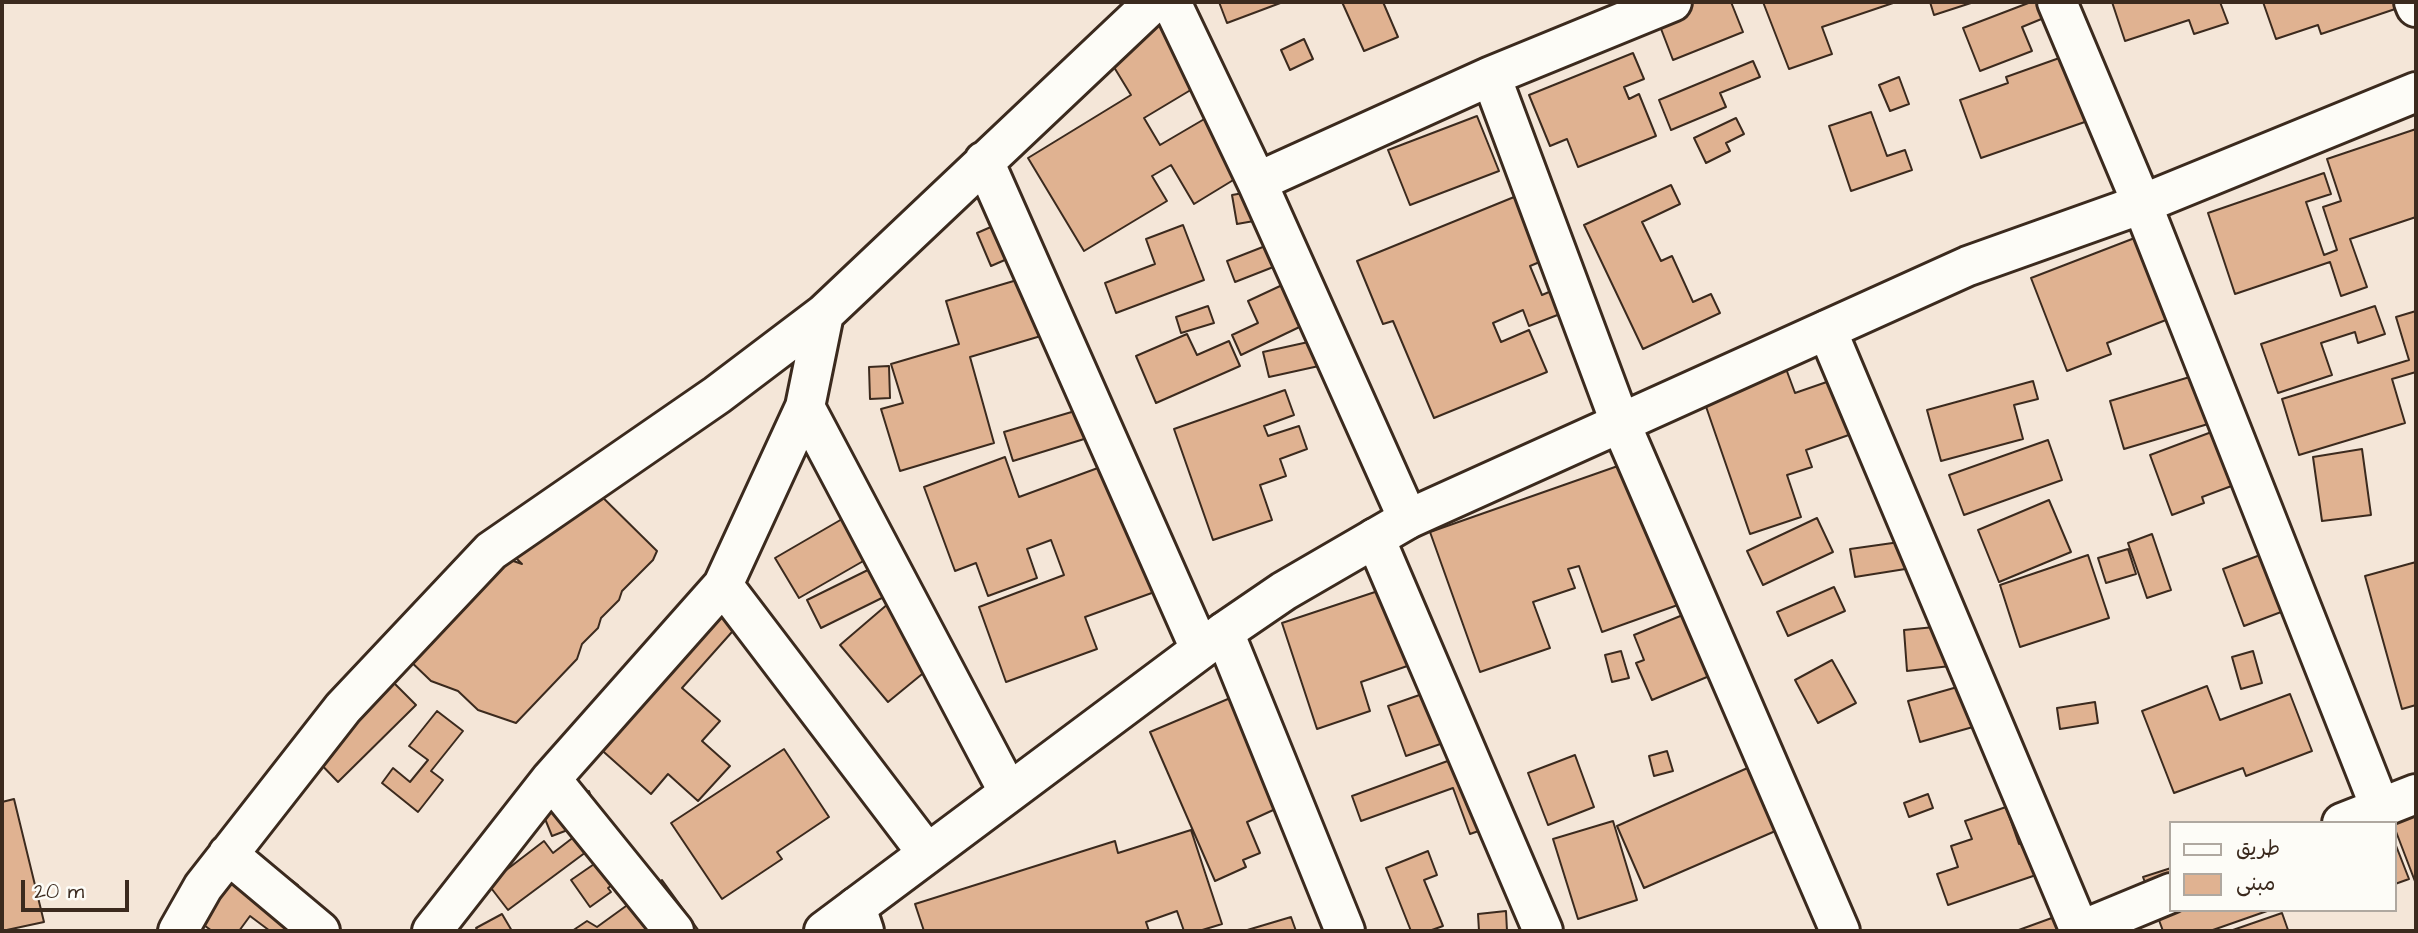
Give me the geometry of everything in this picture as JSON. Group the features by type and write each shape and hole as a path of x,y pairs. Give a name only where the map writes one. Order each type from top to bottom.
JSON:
{"street":[{"path":"178,931 203,887 343,708 491,551 717,395 824,314 1153,2"},
{"path":"1171,2 1256,182 1408,519"},
{"path":"1256,182 1491,76 1672,2"},
{"path":"2057,2 2142,204 2380,807"},
{"path":"2414,2 2416,7"},
{"path":"1491,76 1620,422 1840,931"},
{"path":"824,931 860,919 927,853 1212,641 1284,591 1408,519 1968,266 2142,204 2416,92"},
{"path":"984,161 1212,641 1345,931"},
{"path":"432,931 551,779 723,584 805,407 824,314"},
{"path":"1827,330 2079,931 2170,893"},
{"path":"805,407 1008,791"},
{"path":"1375,538 1543,931"},
{"path":"723,584 927,853"},
{"path":"551,779 674,931"},
{"path":"2347,821 2416,794"},
{"path":"228,854 320,931"}],"building":[{"path":"1219,2 1283,2 1227,23"},
{"path":"1342,2 1383,2 1398,37 1364,51"},
{"path":"1669,2 1731,2 1743,32 1673,60 1653,8"},
{"path":"1763,2 1896,2 1822,27 1832,54 1789,69"},
{"path":"1930,2 1974,2 1934,15"},
{"path":"2031,2 2051,2 2056,13 2022,27 2032,51 1980,71 1963,28"},
{"path":"2112,2 2220,2 2228,23 2194,34 2189,20 2125,41"},
{"path":"2263,2 2410,4 2321,34 2318,25 2276,39"},
{"path":"1175,13 1209,79 1144,118 1160,145 1218,111 1253,168 1194,204 1171,165 1152,176 1167,201 1084,251 1028,158 1131,95 1106,54"},
{"path":"1304,39 1313,59 1290,70 1281,50"},
{"path":"2079,51 2102,116 1981,158 1960,100 2008,83 2006,77"},
{"path":"1633,53 1644,79 1624,87 1629,99 1639,94 1656,136 1578,167 1567,139 1550,146 1529,95"},
{"path":"1753,61 1760,77 1720,93 1726,107 1671,130 1659,100"},
{"path":"1899,77 1909,104 1890,111 1879,85"},
{"path":"1871,112 1887,156 1905,150 1912,170 1851,191 1829,126"},
{"path":"1477,116 1499,171 1410,205 1388,150"},
{"path":"1736,118 1744,134 1726,143 1730,151 1706,163 1694,138"},
{"path":"2416,129 2416,217 2350,239 2367,287 2341,296 2330,262 2235,294 2208,213 2324,173 2331,194 2306,202 2324,255 2337,250 2323,207 2341,201 2327,159"},
{"path":"1546,184 1571,249 1530,266 1542,295 1563,286 1573,309 1529,326 1523,310 1493,323 1501,342 1529,330 1547,372 1434,418 1393,321 1383,324 1357,261"},
{"path":"1671,185 1680,204 1642,222 1661,261 1672,256 1693,302 1711,294 1720,313 1643,349 1584,225"},
{"path":"1266,189 1271,218 1237,224 1232,195"},
{"path":"1007,220 1021,253 991,266 977,233"},
{"path":"1183,225 1204,280 1116,313 1105,283 1155,264 1146,239"},
{"path":"2158,229 2189,311 2107,343 2111,354 2067,371 2031,278"},
{"path":"1273,243 1281,264 1235,282 1227,261"},
{"path":"1034,275 1051,333 970,357 994,443 900,471 881,409 903,403 891,364 959,344 946,301"},
{"path":"1293,280 1312,321 1241,355 1232,335 1258,323 1248,301"},
{"path":"1208,306 1214,323 1181,333 1176,317"},
{"path":"2375,306 2385,334 2358,343 2355,332 2321,343 2332,375 2278,393 2261,344"},
{"path":"2416,311 2416,372 2392,379 2405,423 2299,455 2282,399 2409,360 2396,317"},
{"path":"1187,334 1197,355 1229,341 1240,366 1156,403 1136,356"},
{"path":"1322,339 1328,364 1269,377 1263,352"},
{"path":"889,366 890,398 870,399 869,367"},
{"path":"1785,366 1795,393 1844,376 1863,430 1806,450 1812,467 1787,475 1801,517 1750,534 1702,395"},
{"path":"2193,376 2235,416 2124,449 2110,401"},
{"path":"2033,381 2038,399 2014,405 2023,439 1941,461 1927,410"},
{"path":"1285,390 1294,415 1264,426 1268,436 1299,426 1307,449 1280,459 1286,476 1260,485 1272,520 1213,540 1174,429"},
{"path":"1102,403 1110,431 1013,461 1004,432"},
{"path":"2233,424 2253,478 2202,497 2204,503 2172,515 2150,455"},
{"path":"2048,440 2062,480 1964,515 1949,475"},
{"path":"2362,449 2371,515 2322,521 2313,457"},
{"path":"1652,454 1703,596 1602,632 1579,566 1568,569 1575,588 1533,602 1550,648 1480,672 1430,532"},
{"path":"1005,457 1019,497 1125,458 1174,585 1085,617 1097,649 1006,682 979,607 1064,575 1051,540 1027,549 1037,578 988,596 976,563 955,571 924,487"},
{"path":"568,474 585,480 657,551 653,560 622,591 619,600 601,618 598,628 582,644 577,659 516,723 478,710 458,691 431,681 405,656 496,555 522,564 515,557 560,497"},
{"path":"2049,500 2071,552 1999,582 1978,530"},
{"path":"849,515 872,556 799,598 775,558"},
{"path":"1817,518 1833,552 1763,585 1747,551"},
{"path":"2152,534 2171,590 2147,598 2128,543"},
{"path":"1914,540 1918,567 1855,577 1850,549"},
{"path":"2284,546 2305,603 2244,626 2223,569"},
{"path":"2128,549 2136,574 2106,583 2098,558"},
{"path":"2088,555 2109,618 2020,647 2000,585"},
{"path":"2416,562 2416,705 2402,709 2365,576"},
{"path":"878,565 892,593 821,628 807,600"},
{"path":"727,580 756,605 682,688 720,721 702,741 730,766 698,801 668,774 651,794 587,737"},
{"path":"1390,587 1416,663 1361,682 1370,711 1317,729 1282,623"},
{"path":"1834,587 1845,611 1788,636 1777,612"},
{"path":"889,603 938,661 888,702 840,645"},
{"path":"1712,603 1738,664 1652,700 1636,663 1644,660 1634,635"},
{"path":"1955,625 1959,665 1907,671 1904,630"},
{"path":"1621,651 1629,678 1612,682 1605,655"},
{"path":"2253,651 2262,683 2241,689 2232,657"},
{"path":"1832,660 1856,703 1818,723 1795,680"},
{"path":"391,680 416,705 338,782 313,756"},
{"path":"1975,682 1987,723 1920,742 1908,701"},
{"path":"2207,686 2220,720 2290,694 2312,751 2246,776 2243,768 2174,793 2142,711"},
{"path":"1428,692 1446,742 1406,756 1388,706"},
{"path":"1235,696 1282,806 1247,822 1260,853 1243,860 1246,867 1215,881 1150,732"},
{"path":"2095,702 2098,723 2060,729 2057,708"},
{"path":"437,711 463,731 431,771 443,780 418,812 382,783 393,768 410,782 428,760 409,746"},
{"path":"784,749 829,817 777,852 782,859 722,899 671,823"},
{"path":"1667,751 1673,771 1654,776 1649,756"},
{"path":"1464,755 1490,827 1470,834 1453,788 1361,821 1352,796"},
{"path":"1575,755 1594,807 1548,825 1528,773"},
{"path":"1752,766 1780,829 1644,888 1617,826"},
{"path":"2416,776 2416,884 2397,834 2396,821"},
{"path":"589,791 599,818 552,836 541,809"},
{"path":"1928,794 1933,808 1909,817 1904,803"},
{"path":"14,799 44,922 2,931 2,802"},
{"path":"2006,807 2019,844 2027,841 2039,874 1948,905 1937,874 1958,867 1951,846 1972,839 1965,821"},
{"path":"605,813 617,829 508,910 488,884 544,841 553,853"},
{"path":"1613,821 1637,900 1578,919 1553,839"},
{"path":"1191,830 1222,924 1199,931 1184,931 1177,911 1146,922 1149,931 924,931 915,904 1115,841 1118,853"},
{"path":"245,846 298,885 294,891 309,931 270,931 250,916 239,931 212,931 193,917"},
{"path":"2397,848 2409,879 2397,883"},
{"path":"613,851 628,873 608,888 611,892 590,907 571,880"},
{"path":"1428,851 1437,875 1424,880 1443,926 1429,931 1411,931 1386,868"},
{"path":"2170,868 2170,912 2264,912 2210,931 2163,931 2143,877"},
{"path":"662,880 699,931 572,931 587,921 597,927"},
{"path":"1506,911 1507,931 1479,931 1478,914"},
{"path":"2071,911 2078,931 2016,931"},
{"path":"2282,913 2288,930 2230,931"},
{"path":"502,914 512,931 478,931 476,928"},
{"path":"1291,917 1296,931 1244,931"}]}
